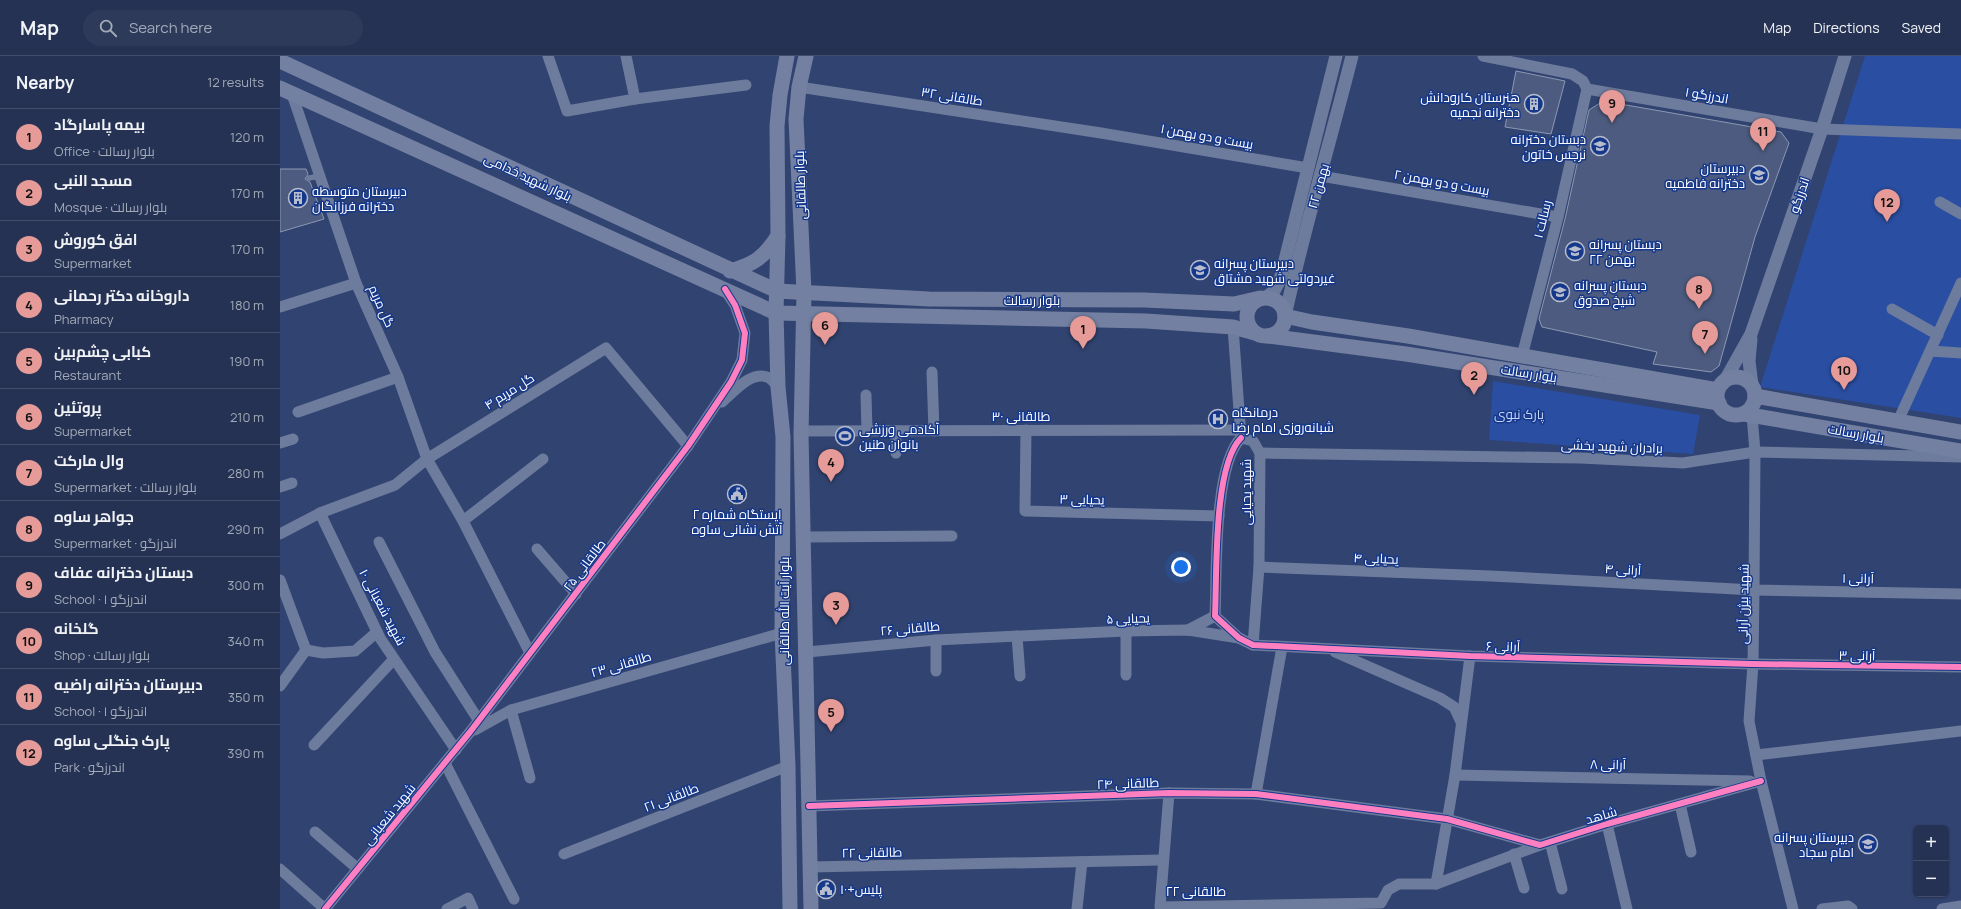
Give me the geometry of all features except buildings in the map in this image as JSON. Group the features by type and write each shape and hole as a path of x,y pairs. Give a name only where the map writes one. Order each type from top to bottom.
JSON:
{"main road":[{"name":"بلوار طالقانی","path":"776,313 778,236 777,126 780,95 787,56"},
{"name":"بلوار طالقانی","path":"803,314 804,292 796,119 799,87 806,56"},
{"name":"بلوار شهید خدامی","path":"280,61 730,271 777,291"},
{"name":"بلوار شهید خدامی","path":"286,91 776,313"},
{"path":"730,271 750,265 767,253 778,236"},
{"name":"بلوار رسالت","path":"777,291 929,299 1144,300 1234,304 1263,298"},
{"path":"1263,298 1277,301 1281,305 1285,316 1284,322 1278,331 1262,334 1248,323 1247,311 1255,301 1263,298"},
{"name":"بلوار رسالت","path":"776,313 1146,321 1233,327 1262,334 1406,354 1717,391"},
{"name":"بلوار آیت الله طالقانی","path":"776,313 778,387 783,437 784,485 782,633 788,766 790,909"},
{"name":"بلوار آیت الله طالقانی","path":"803,314 802,484 811,909"},
{"name":"بلوار رسالت","path":"1285,316 1312,322 1408,336 1717,391"},
{"path":"1737,377 1748,381 1757,393 1753,406 1748,414 1734,415 1726,412 1717,391 1731,378 1737,377"},
{"name":"بلوار رسالت","path":"1757,393 1961,432"},
{"name":"بلوار رسالت","path":"1748,414 1961,451"},
{"path":"784,485 802,484"}],"street":[{"path":"548,56 568,111 635,99 746,85"},
{"path":"626,56 635,99"},
{"name":"۲۲ بهمن","path":"1263,298 1274,291 1280,280 1336,56"},
{"name":"۲۲ بهمن","path":"1285,316 1301,245 1321,176 1352,56"},
{"path":"1483,56 1572,74 1583,81 1587,88"},
{"name":"اندرزگو","path":"1751,334 1822,129 1845,56"},
{"name":"طالقانی ۳۲","path":"799,87 1101,133"},
{"name":"اندرزگو ۱","path":"1587,88 1822,129 1961,134"},
{"name":"رسالت ۱","path":"1522,356 1558,217 1587,88"},
{"name":"گل مریم","path":"286,91 314,177 356,283 398,377 427,459 463,521 530,653"},
{"name":"بیست و دو بهمن ۱","path":"1101,133 1308,168"},
{"name":"بیست و دو بهمن ۲","path":"1321,176 1558,217"},
{"path":"1940,202 1961,214"},
{"path":"280,307 356,283"},
{"path":"1898,421 1961,283"},
{"path":"713,411 738,372 745,343 745,332 735,305 725,289"},
{"path":"1892,309 1938,335"},
{"path":"1233,327 1241,434 1235,444 1224,475 1219,516 1215,616 1239,638"},
{"path":"1717,391 1751,334"},
{"path":"1751,334 1748,361 1757,393"},
{"name":"گل مریم ۴","path":"280,534 320,513 395,485 427,459 606,348 688,446"},
{"path":"1930,350 1961,354"},
{"path":"932,372 934,431"},
{"path":"713,411 748,380 760,375 769,377 778,387"},
{"path":"298,412 398,377"},
{"path":"866,395 867,431"},
{"name":"طالقانی ۲۵","path":"470,732 576,594 713,411"},
{"name":"شهید بیژن آرانی","path":"1748,414 1755,452 1753,664 1749,722 1793,909"},
{"path":"896,430 896,453"},
{"name":"طالقانی ۳۰","path":"802,431 1026,430 1241,434"},
{"name":"یحیایی ۳","path":"1026,430 1025,511 1219,516"},
{"name":"شهید یحیایی","path":"1241,434 1253,441 1260,453 1260,567 1253,644"},
{"path":"280,443 293,439"},
{"name":"برادران شهید بخشی","path":"1260,453 1572,457 1683,462 1755,452 1961,457"},
{"path":"463,521 543,459"},
{"path":"280,487 292,483"},
{"name":"شهید شعبانی ۱۰","path":"320,513 377,632 456,750"},
{"path":"804,537 952,536"},
{"path":"379,542 435,652 479,721"},
{"path":"538,549 576,594"},
{"name":"یحیایی ۴","path":"1260,567 1491,576"},
{"name":"آرانی ۴","path":"1491,576 1754,590"},
{"path":"280,580 284,602 306,650"},
{"name":"آرانی ۱","path":"1754,590 1961,594"},
{"path":"1188,630 1215,616"},
{"name":"یحیایی ۵","path":"1017,636 1188,630 1239,638"},
{"path":"1126,631 1126,675"},
{"path":"306,650 323,653 355,651 377,632"},
{"name":"طالقانی ۲۳","path":"470,732 511,710 782,633"},
{"path":"1017,636 1020,676"},
{"name":"طالقانی ۲۶","path":"806,652 936,640 1017,636"},
{"name":"آرانی ۶","path":"1239,638 1253,644 1282,647 1470,656 1753,664"},
{"path":"936,640 936,672"},
{"path":"1256,794 1282,647"},
{"path":"1330,649 1440,698 1454,707 1461,722"},
{"path":"280,686 306,650"},
{"path":"1436,884 1455,775 1470,656"},
{"path":"314,745 394,659"},
{"name":"آرانی ۳","path":"1753,664 1961,667"},
{"path":"511,710 530,778"},
{"path":"1756,754 1961,731"},
{"name":"شهید شعبانی","path":"325,909 470,732"},
{"path":"445,764 514,899"},
{"name":"طالقانی ۲۱","path":"564,854 788,766"},
{"name":"آرانی ۸","path":"1455,775 1762,781"},
{"name":"شاهد","path":"1545,844 1607,824 1762,781"},
{"path":"1162,860 1169,793"},
{"name":"طالقانی ۲۴","path":"809,806 1169,793 1256,794 1447,819"},
{"path":"1680,804 1691,852"},
{"path":"1447,819 1545,844 1562,889"},
{"path":"1607,824 1627,909"},
{"path":"315,832 358,869"},
{"name":"طالقانی ۲۲","path":"810,867 1162,860 1160,907 1381,906 1388,890 1399,884 1436,884 1514,854 1545,844"},
{"path":"1514,854 1524,888"},
{"path":"1077,909 1082,862"},
{"path":"280,869 325,909"},
{"path":"447,909 468,898 473,909"},
{"path":"1822,909 1848,906 1852,909"},
{"path":"1942,909 1961,906"}],"green space":[{"path":"1865,56 1961,56 1961,418 1760,387"},
{"name":"پارک نبوی","path":"1493,381 1700,415 1693,454 1489,440"}],"cycle path":[{"path":"325,909 470,732 688,446 731,382 742,360 745,333 735,305 725,289"},
{"path":"1241,438 1232,452 1225,472 1221,496 1218,522 1215,616 1239,638 1253,645 1470,656 1753,664 1961,667"},
{"path":"809,806 1169,793 1256,794 1447,819 1540,845 1607,824 1761,781"}],"place":[{"name":"هنرستان کارودانش دخترانه نجمیه","path":"1534,104"},
{"name":"دبستان دخترانه عفاف","path":"1612,123"},
{"name":"دبستان دخترانه نرجس خاتون","path":"1600,146"},
{"name":"دبیرستان دخترانه راضیه","path":"1763,151"},
{"name":"دبیرستان دخترانه فاطمیه","path":"1759,175"},
{"name":"دبیرستان متوسطه دخترانه فرزانگان","path":"298,198"},
{"name":"پارک جنگلی ساوه","path":"1887,222"},
{"name":"دبستان پسرانه ۲۲ بهمن","path":"1575,251"},
{"name":"دبیرستان پسرانه غیردولتی شهید مشتاق","path":"1200,270"},
{"name":"دبستان پسرانه شیخ صدوق","path":"1560,292"},
{"name":"جواهر ساوه","path":"1699,309"},
{"name":"پروتئین","path":"825,345"},
{"name":"بیمه پاسارگاد","path":"1083,349"},
{"name":"وال مارکت","path":"1705,354"},
{"name":"گلخانه","path":"1844,390"},
{"name":"مسجد النبی","path":"1474,395"},
{"name":"درمانگاه شبانه‌روزی امام رضا","path":"1218,419"},
{"name":"آکادمی ورزشی بانوان طنین","path":"845,436"},
{"name":"داروخانه دکتر رحمانی","path":"831,482"},
{"name":"ایستگاه شماره ۲ آتش نشانی ساوه","path":"737,494"},
{"name":"افق کوروش","path":"836,625"},
{"name":"کبابی چشم‌بین","path":"831,732"},
{"name":"دبیرستان پسرانه امام سجاد","path":"1868,844"},
{"name":"پلیس+۱۰","path":"826,889"}]}
